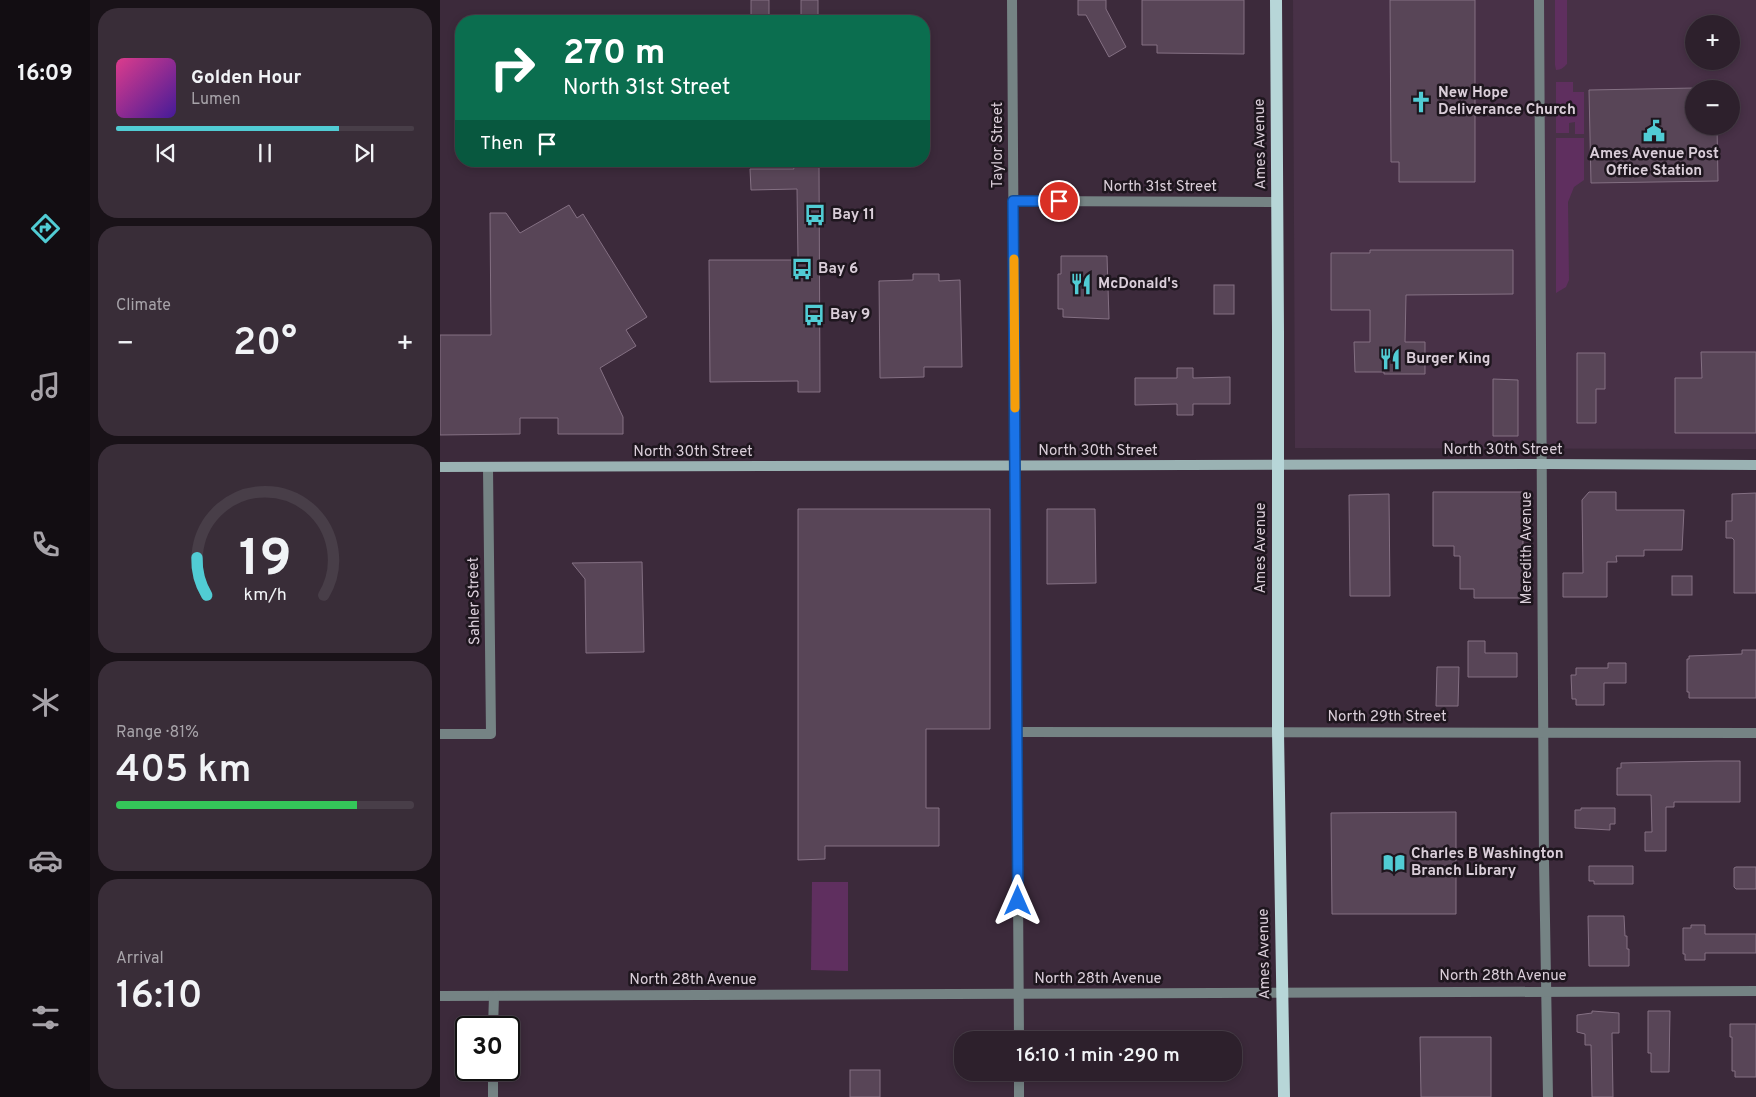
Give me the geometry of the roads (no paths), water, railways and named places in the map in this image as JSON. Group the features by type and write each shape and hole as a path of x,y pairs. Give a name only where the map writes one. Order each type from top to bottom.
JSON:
{"main road":[{"name":"Ames Avenue","path":"1276,0 1278,732 1284,1097"},
{"name":"North 30th Street","path":"440,467 1542,464 1756,466"}],"street":[{"name":"Taylor Street","path":"1012,0 1019,1031"},
{"name":"Meredith Avenue","path":"1539,0 1543,732 1548,1097"},
{"name":"North 31st Street","path":"1013,201 1278,202"},
{"name":"Sahler Street","path":"440,734 491,734 488,468"},
{"name":"North 29th Street","path":"1018,732 1756,733"},
{"name":"North 28th Avenue","path":"440,996 1756,990"},
{"path":"494,996 494,1016"},
{"path":"493,1081 493,1097"},
{"path":"1019,1081 1019,1097"}],"place":[{"name":"New Hope Deliverance Church","path":"1421,102"},
{"name":"Ames Avenue Post Office Station","path":"1654,131"},
{"name":"Bay 11","path":"815,215"},
{"name":"Bay 6","path":"802,269"},
{"name":"McDonald's","path":"1081,284"},
{"name":"Bay 9","path":"814,315"},
{"name":"Burger King","path":"1390,359"},
{"name":"Charles B Washington Branch Library","path":"1394,863"}]}
